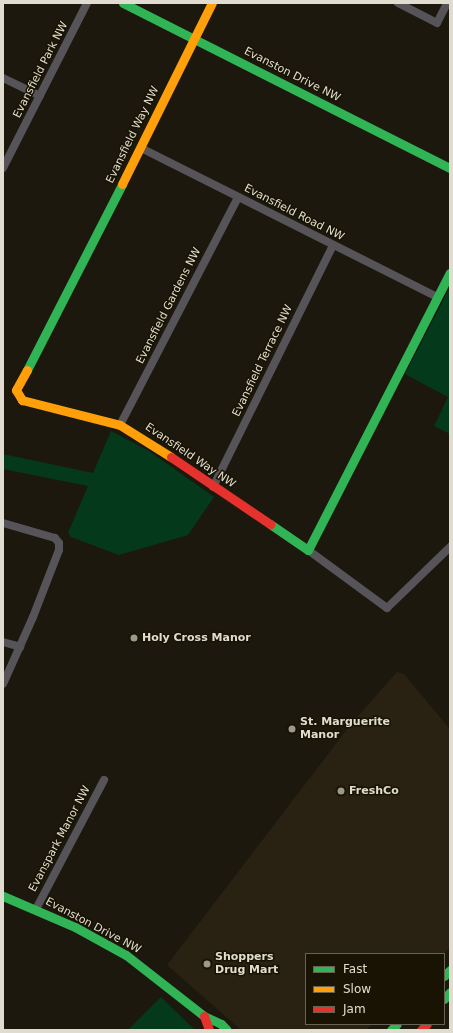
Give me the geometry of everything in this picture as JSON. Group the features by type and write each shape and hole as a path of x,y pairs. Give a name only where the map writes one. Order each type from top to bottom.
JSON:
{"street":[{"name":"Evansfield Park NW","path":"3,168 87,3"},
{"name":"Evanston Drive NW","path":"123,3 450,168"},
{"name":"Evansfield Way NW","path":"212,3 141,148 16,390 22,400 120,425 153,444 213,487 308,550"},
{"path":"398,3 437,23 447,3"},
{"path":"3,78 40,96"},
{"name":"Evansfield Road NW","path":"141,148 437,297"},
{"name":"Evansfield Gardens NW","path":"120,425 238,197"},
{"name":"Evansfield Terrace NW","path":"213,487 333,245"},
{"path":"450,273 308,550 387,608 450,547"},
{"path":"3,523 55,538 60,543 59,550 20,647 3,684"},
{"path":"3,642 20,647"},
{"name":"Evanspark Manor NW","path":"36,909 104,780"},
{"name":"Evanston Drive NW","path":"3,896 36,909 126,955 204,1016 221,1024 226,1030"},
{"path":"204,1016 209,1030"}],"shaded area":[{"path":"397,672 404,674 450,729 450,948 444,953 305,953 305,1025 371,1025 366,1030 241,1030 167,965 351,724"}],"green space":[{"path":"450,287 450,434 434,426 448,397 405,374"},
{"path":"111,431 149,451 214,497 188,535 119,555 71,537 68,533 88,486 3,469 3,454 93,473"},
{"path":"161,997 195,1030 128,1030"}],"traffic: fast":[{"path":"123,3 450,168"},
{"path":"27,370 122,184"},
{"path":"270,524 308,550 450,273"},
{"path":"3,896 75,927 126,955 204,1016 221,1024 227,1030"},
{"path":"445,975 450,970"},
{"path":"445,998 450,992"},
{"path":"391,1030 396,1025"}],"traffic: slow":[{"path":"122,184 212,3"},
{"path":"27,370 16,390 22,400 120,425 171,457"}],"traffic: jam":[{"path":"171,457 270,524"},
{"path":"204,1016 209,1030"},
{"path":"421,1030 426,1025"}],"place":[{"name":"Holy Cross Manor","path":"134,638"},
{"name":"St. Marguerite Manor","path":"292,729"},
{"name":"FreshCo","path":"341,791"},
{"name":"Shoppers Drug Mart","path":"207,964"}]}
